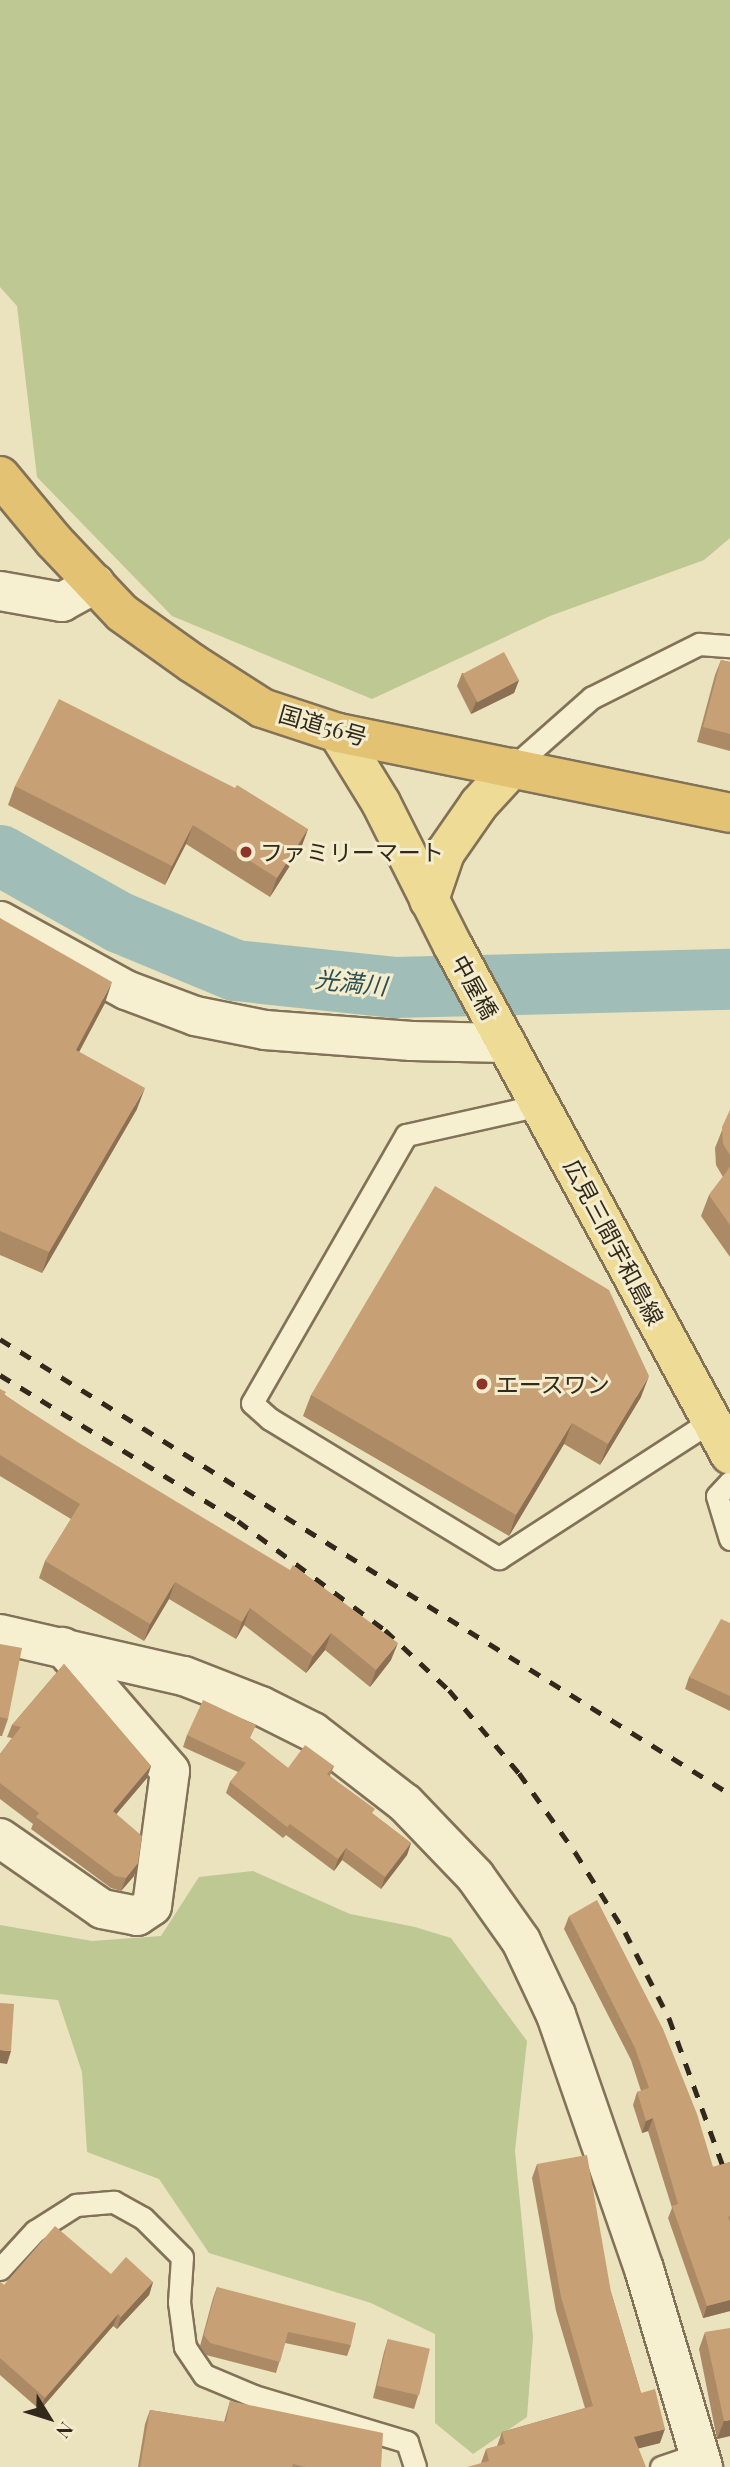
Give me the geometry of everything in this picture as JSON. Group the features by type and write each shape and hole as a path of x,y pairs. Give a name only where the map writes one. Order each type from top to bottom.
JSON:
{"highway":[{"name":"国道56号","path":"0,476 54,541 122,613 262,708 338,733 730,813"}],"main road":[{"path":"338,733 382,803 429,900"},
{"path":"429,900 445,853 479,804 512,768"},
{"name":"中屋橋","path":"429,900 502,1036"},
{"name":"広見三間宇和島線","path":"502,1036 730,1455"}],"street":[{"path":"0,591 62,602 95,584"},
{"path":"0,921 126,990 195,1016 265,1030 412,1041 502,1036"},
{"path":"0,1634 184,1676 261,1706 313,1732 405,1803 475,1875 521,1941 556,2015 625,2209 701,2460"},
{"path":"0,1838 102,1909 137,1916 152,1906 170,1771 63,1647"}],"lane":[{"path":"512,768 591,698 699,645 730,646"},
{"path":"540,1105 406,1135 251,1403 270,1419 499,1558 711,1420"},
{"path":"730,1482 717,1496 730,1539"},
{"path":"0,2269 35,2231 76,2205 114,2202 143,2218 182,2257 179,2302 185,2347 204,2375 254,2396 407,2442 415,2467"},
{"path":"661,2467 701,2460"}],"green space":[{"path":"0,0 730,0 730,538 704,560 550,616 372,699 172,616 37,477 17,306 0,287"},
{"path":"253,1871 350,1914 415,1927 451,1938 527,2041 515,2151 533,2337 527,2417 473,2454 435,2423 435,2334 371,2303 209,2253 159,2179 87,2152 82,2072 58,2000 0,1994 0,1925 92,1941 161,1936 199,1877"}],"building":[{"path":"504,652 519,680 478,702 463,674"},
{"path":"721,660 730,662 730,734 703,727"},
{"path":"59,699 235,788 237,785 308,829 277,878 193,825 172,866 15,786"},
{"path":"0,918 112,982 76,1050 145,1088 49,1252 0,1231"},
{"path":"730,1110 730,1155 723,1144 722,1127"},
{"path":"730,1167 730,1225 709,1195"},
{"path":"435,1186 609,1290 649,1376 608,1444 572,1423 516,1515 311,1395"},
{"path":"0,1389 6,1392 4,1395 79,1443 290,1570 293,1565 398,1643 376,1670 331,1633 313,1656 250,1608 242,1622 175,1582 150,1624 45,1561 80,1504 0,1455"},
{"path":"721,1619 730,1623 730,1696 689,1677"},
{"path":"0,1644 22,1648 8,1719 0,1717"},
{"path":"64,1664 151,1766 113,1811 142,1836 138,1863 126,1878 115,1876 36,1817 39,1813 0,1783 0,1754 21,1727 12,1725"},
{"path":"203,1700 256,1725 250,1738 288,1768 305,1745 334,1766 327,1774 375,1809 372,1813 411,1843 385,1877 346,1848 338,1859 290,1824 287,1827 230,1782 246,1763 187,1735"},
{"path":"597,1900 663,2029 697,2114 713,2167 730,2162 730,2300 707,2306 672,2206 678,2204 653,2118 646,2121 637,2092 649,2088 635,2048 569,1916"},
{"path":"0,2003 14,2004 11,2051 0,2050"},
{"path":"587,2155 611,2292 641,2393 655,2389 665,2429 634,2437 646,2467 467,2467 489,2461 486,2449 505,2444 502,2432 593,2406 561,2297 537,2164"},
{"path":"55,2226 111,2274 126,2257 153,2282 121,2317 118,2314 45,2398 0,2358 0,2282 4,2285"},
{"path":"217,2287 356,2323 351,2345 288,2332 280,2362 210,2343 204,2335"},
{"path":"730,2328 730,2420 724,2421 705,2332"},
{"path":"388,2339 430,2349 419,2395 377,2386"},
{"path":"230,2401 383,2433 381,2467 305,2467 293,2464 292,2467 140,2467 150,2410 226,2422"}],"waterway":[{"name":"光満川","path":"0,855 119,922 235,970 393,987 730,979"}],"railway":[{"path":"0,1339 730,1794"},
{"path":"0,1375 238,1521 385,1630 449,1690 519,1773 575,1852 625,1932 669,2018 730,2186"}],"place":[{"name":"ファミリーマート","path":"246,852"},
{"name":"エースワン","path":"482,1384"}]}
